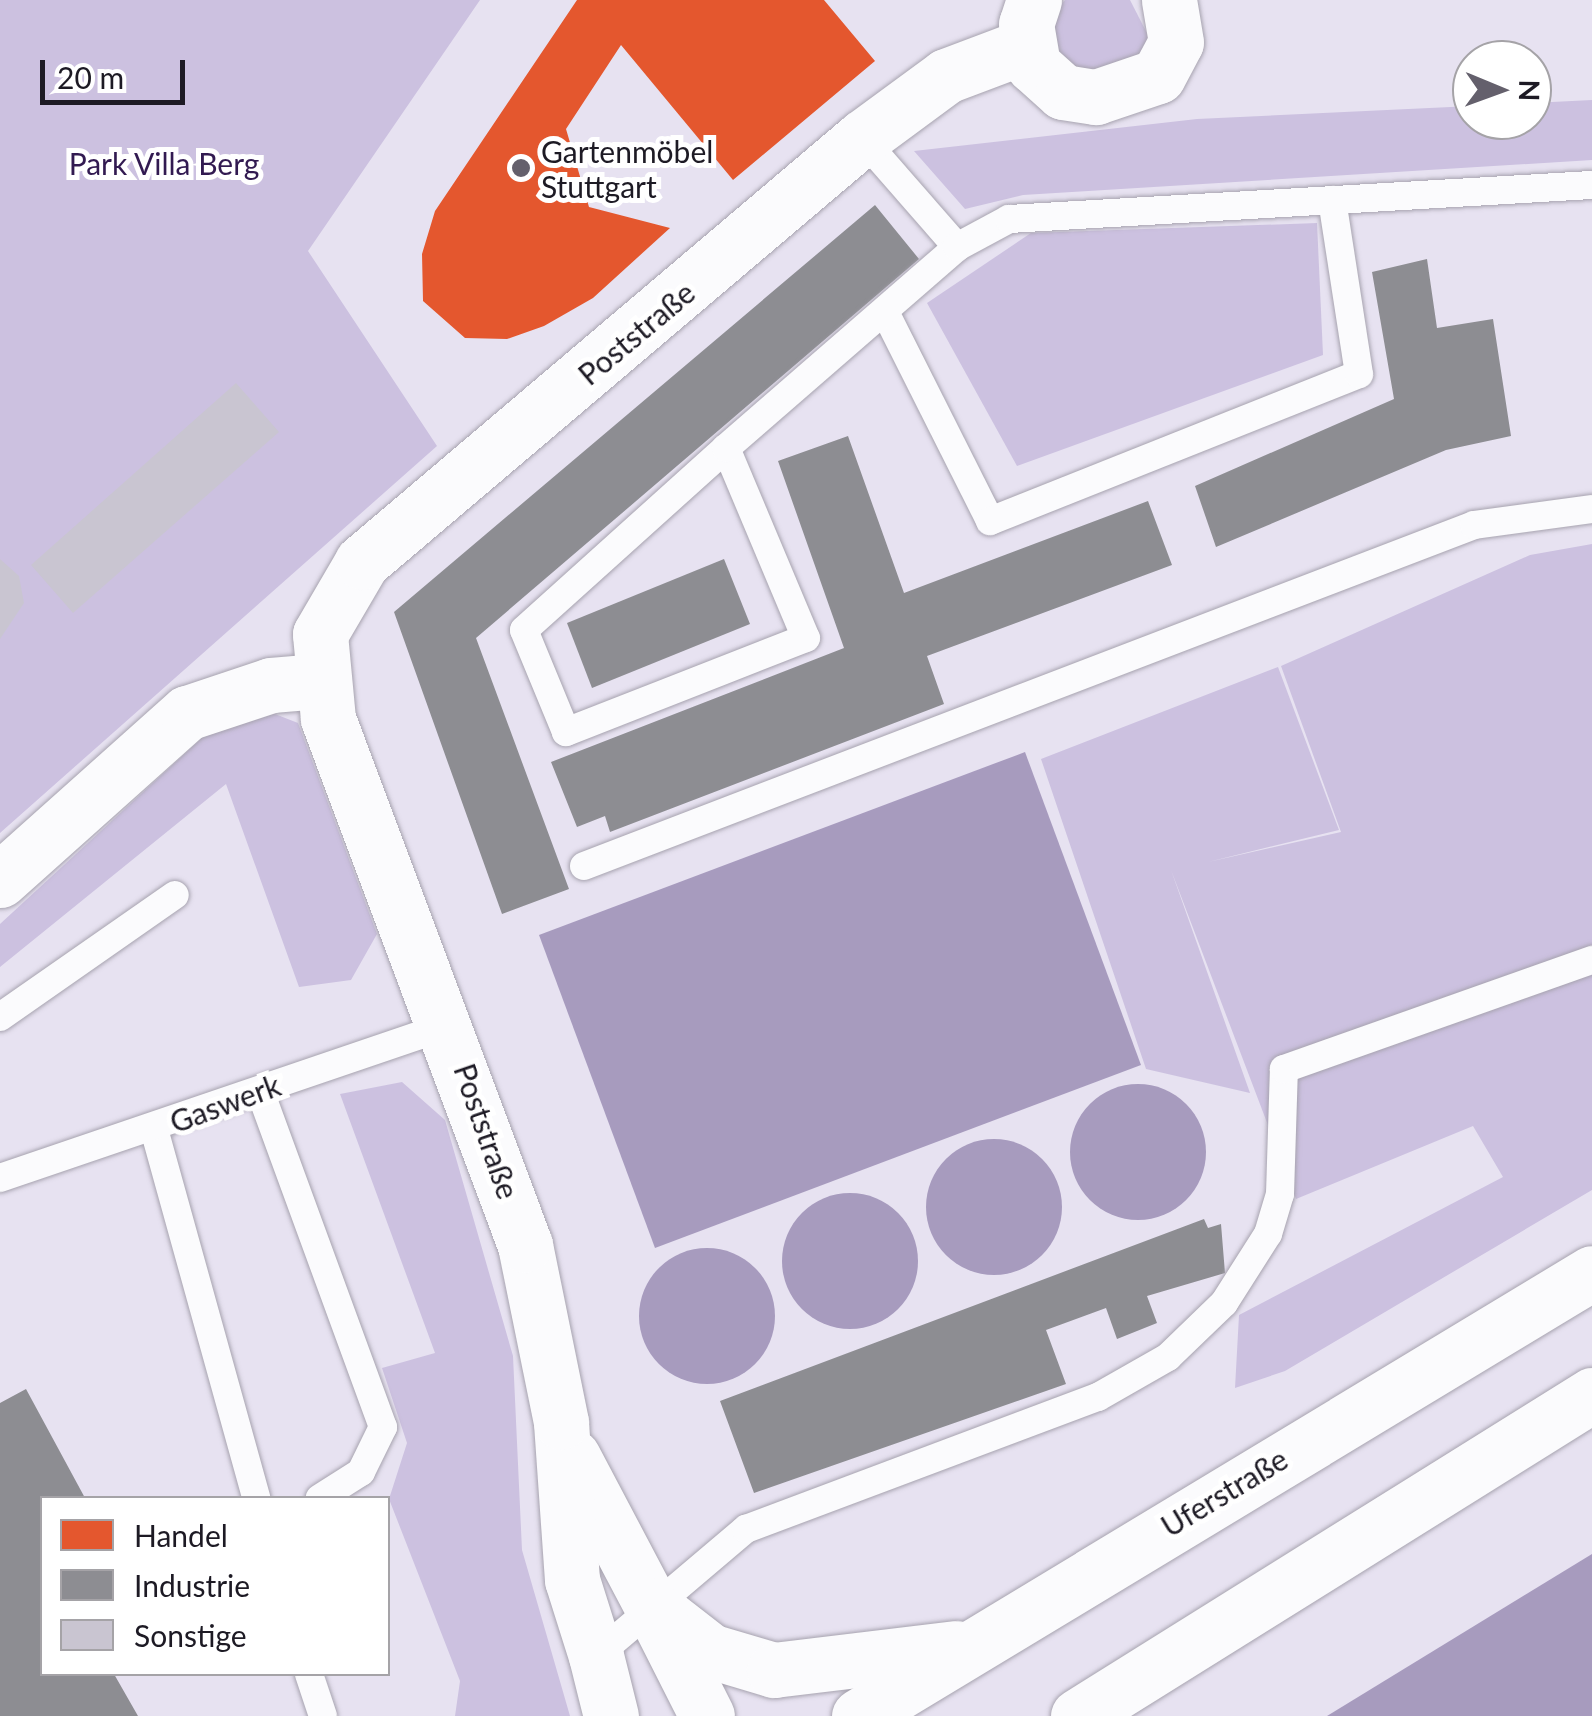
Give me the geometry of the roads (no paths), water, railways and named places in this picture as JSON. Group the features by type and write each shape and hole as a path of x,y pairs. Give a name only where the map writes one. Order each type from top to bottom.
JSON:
{"main road":[{"name":"Poststraße","path":"596,1656 572,1580 561,1422 525,1245 450,1024 320,682 320,634 362,562 862,138 946,76 1030,23 1063,92 1142,88 1176,42 1170,0"},
{"path":"0,880 187,713 271,685 320,682"},
{"name":"Uferstraße","path":"859,1716 1592,1273"},
{"path":"1078,1716 1592,1396"},
{"name":"Poststraße","path":"561,1422 707,1716"},
{"path":"651,1605 710,1651 774,1670 978,1642"},
{"path":"596,1656 610,1716"},
{"path":"596,1656 633,1716"}],"lane":[{"path":"862,138 957,247"},
{"path":"726,448 806,638 566,732 524,630 726,448 957,247 1009,219 1592,185"},
{"path":"885,312 990,521 1358,374 1332,200"},
{"path":"584,866 1474,525 1592,509"},
{"path":"0,1017 175,894"},
{"path":"596,1656 651,1605 746,1529 1098,1397 1168,1357 1224,1303 1268,1234 1280,1194 1284,1068 1592,960"},
{"name":"Gaswerk","path":"0,1178 154,1129 450,1024"},
{"path":"260,1091 382,1426 362,1472 323,1496"},
{"path":"154,1129 255,1496"},
{"path":"310,1676 322,1716"}],"place":[{"name":"Gartenmöbel Stuttgart","path":"521,168"}],"park label":[{"name":"Park Villa Berg","path":"164,163"}]}
